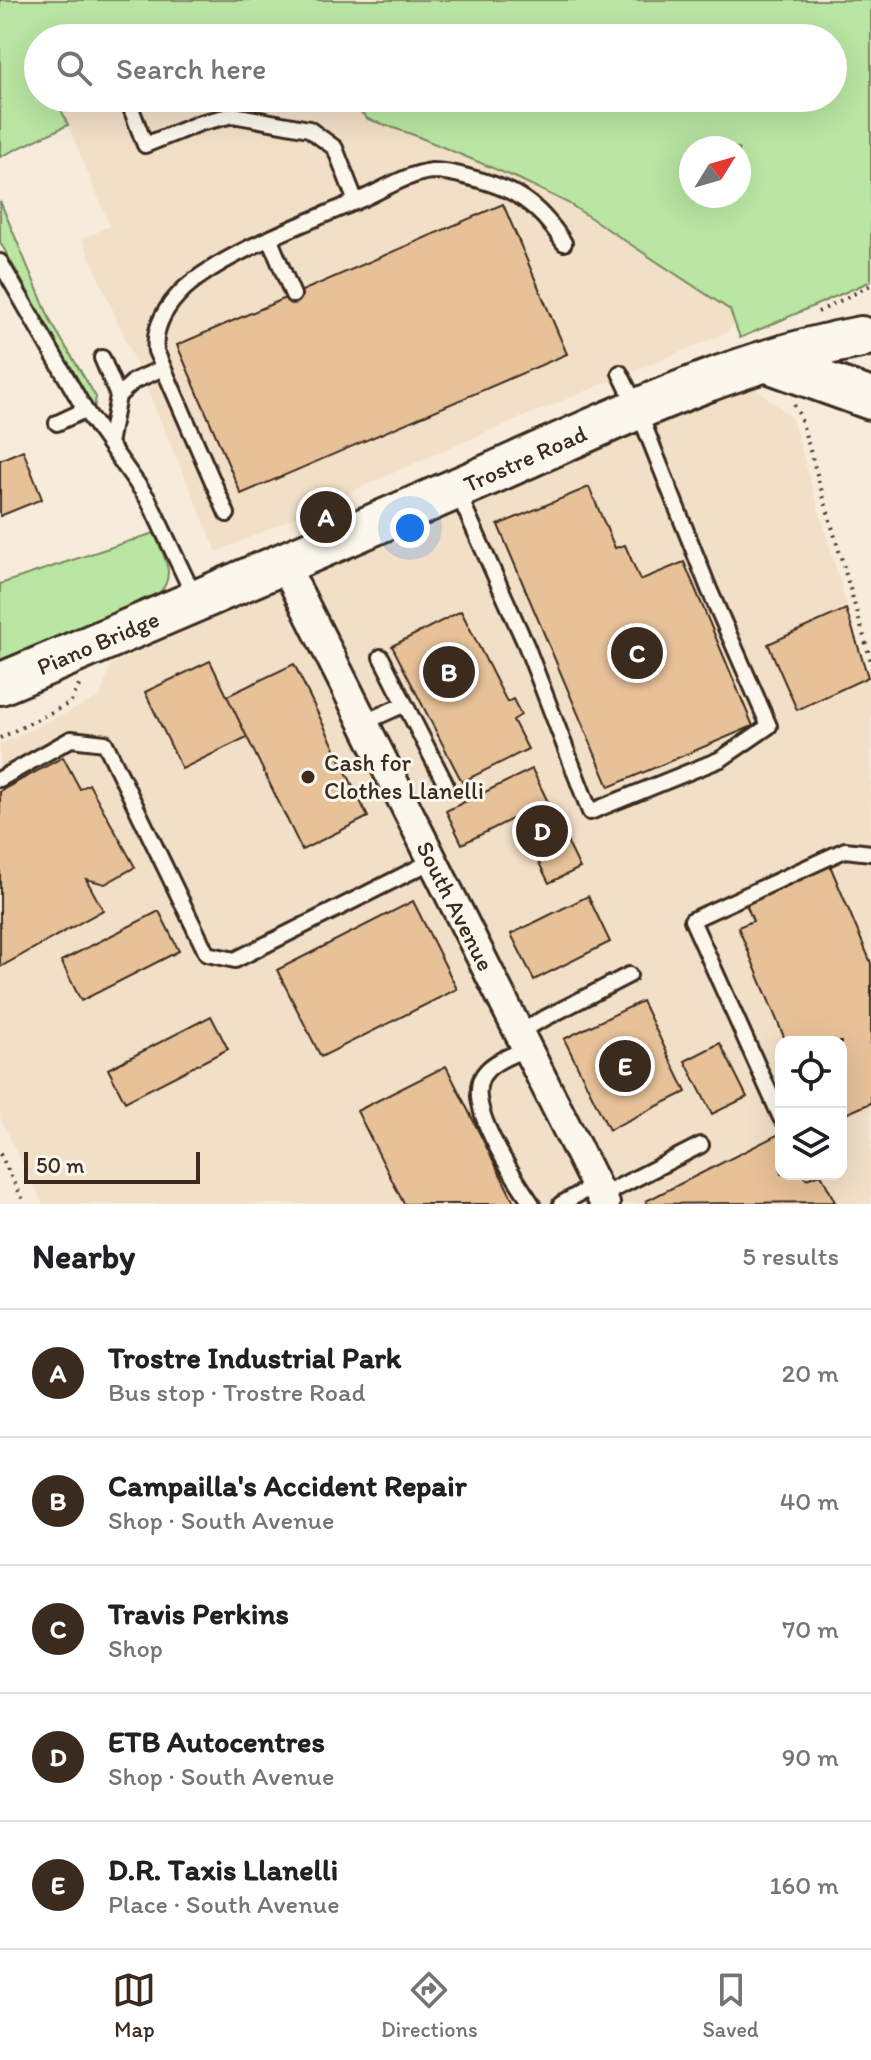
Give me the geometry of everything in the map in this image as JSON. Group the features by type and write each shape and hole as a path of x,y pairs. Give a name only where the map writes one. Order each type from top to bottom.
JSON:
{"main road":[{"name":"Trostre Road","path":"197,602 690,387 820,345 864,366"},
{"path":"768,362 864,366"},
{"name":"Piano Bridge","path":"0,684 197,602"}],"street":[{"name":"South Avenue","path":"284,564 601,1195"}],"lane":[{"path":"132,112 145,145 200,123 233,115 309,129 335,148 356,202"},
{"path":"227,514 156,351 154,336 164,314 185,289 217,266 270,240 430,171 459,174 502,185 537,209 564,243"},
{"path":"270,240 293,295"},
{"path":"0,262 85,410 148,499 197,602"},
{"path":"102,358 118,396 109,444"},
{"path":"118,396 134,381 163,368"},
{"path":"456,488 526,645 590,812 721,759 769,726 620,373"},
{"path":"57,423 85,410"},
{"path":"381,657 445,783"},
{"path":"363,723 405,704"},
{"path":"0,779 71,739 105,743 207,954 235,960 432,861"},
{"path":"777,1108 692,920 845,850 871,853"},
{"path":"532,1204 485,1122 478,1084 484,1072 522,1040 629,975"},
{"path":"561,1204 601,1195 701,1145"}],"path":[{"path":"786,398 800,416 871,661"},
{"path":"0,738 70,703 83,678 79,651"},
{"path":"0,1154 25,1204"}],"shaded area":[{"path":"62,112 360,112 368,120 414,135 568,203 731,310 736,322 724,334 444,450 217,552 82,239 110,226"},
{"path":"756,388 792,418 871,687 871,1204 43,1204 0,1118 0,744 100,697 111,664 636,433"}],"green space":[{"path":"0,0 871,0 871,281 740,338 730,310 568,203 519,179 368,119 360,112 847,112 847,24 24,24 24,112 62,112 68,125 0,157"},
{"path":"0,201 51,322 96,397 94,409 0,242"},
{"path":"154,533 168,572 164,587 158,594 0,660 0,584"}],"building":[{"path":"503,204 567,354 241,494 177,345"},
{"path":"23,450 42,499 0,516 0,460"},
{"path":"589,487 615,548 625,545 640,580 684,562 753,726 609,787 498,525"},
{"path":"846,609 868,677 797,710 768,644"},
{"path":"461,611 507,702 513,699 521,715 513,720 528,749 462,782 392,646"},
{"path":"210,661 247,737 182,769 145,692"},
{"name":"Cash for Clothes Llanelli","path":"294,664 368,817 302,850 227,696"},
{"path":"63,757 80,789 89,784 135,867 105,884 86,879 103,910 0,967 0,791"},
{"path":"532,769 580,868 549,883 516,817 462,844 446,811"},
{"path":"829,863 871,963 871,1103 847,1113 847,1036 783,1036 738,927 753,921 744,899"},
{"path":"588,896 610,942 534,980 511,934"},
{"path":"413,901 457,989 321,1057 277,970"},
{"path":"159,911 179,951 81,1001 61,961"},
{"path":"642,1001 686,1092 609,1130 564,1039"},
{"path":"211,1016 228,1049 125,1102 108,1069"},
{"path":"720,1043 747,1097 712,1114 685,1061"},
{"path":"446,1066 515,1204 404,1204 357,1111"},
{"path":"775,1136 775,1180 824,1180 835,1202 647,1204 646,1201"}],"place":[{"name":"Trostre Industrial Park","path":"326,517"},
{"name":"Travis Perkins","path":"637,653"},
{"name":"Campailla's Accident Repair","path":"449,672"},
{"name":"Cash for Clothes Llanelli","path":"308,777"},
{"name":"ETB Autocentres","path":"542,831"},
{"name":"D.R. Taxis Llanelli","path":"625,1066"}]}
